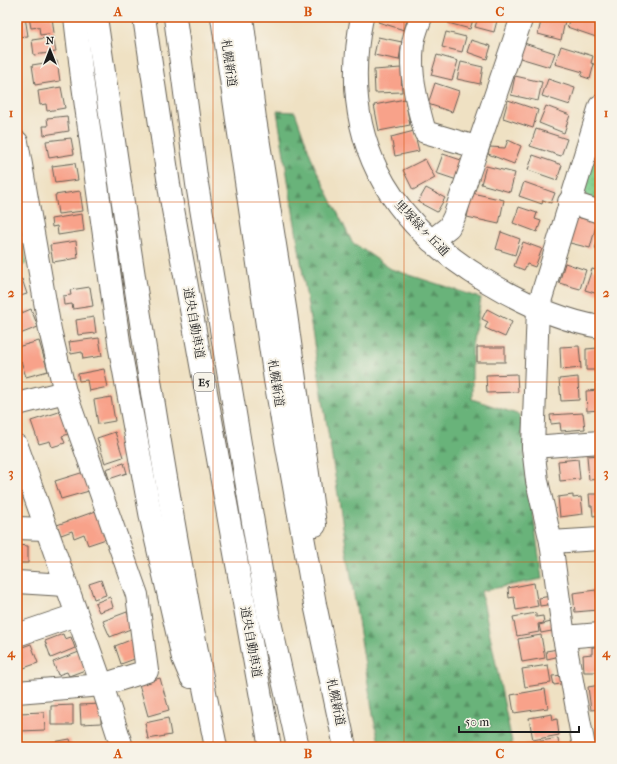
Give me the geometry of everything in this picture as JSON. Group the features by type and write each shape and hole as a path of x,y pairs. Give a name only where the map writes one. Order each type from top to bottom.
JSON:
{"main road":[{"path":"75,17 82,78 120,349 151,518 183,658 215,742"},
{"path":"96,17 144,352 177,547 215,742"},
{"name":"道央自動車道","path":"144,17 171,198 270,747"},
{"name":"道央自動車道","path":"175,17 197,184 268,613 298,747"},
{"name":"札幌新道","path":"222,17 275,380 314,604 345,747"},
{"path":"242,17 255,119 286,314 315,528 314,604"},
{"name":"里塚緑ヶ丘通","path":"362,17 356,51 355,75 357,107 362,133 371,158 392,196 431,241 468,270 502,291 538,308 600,327"},
{"path":"421,17 413,44 412,72 418,109 424,132 476,147"},
{"path":"431,241 449,227 522,17"},
{"path":"589,736 564,637 550,542 537,481 533,447 538,308 569,202 600,106"},
{"path":"17,143 50,330 65,392 137,595 147,671 102,685 17,692"},
{"path":"569,202 600,212"},
{"path":"17,404 65,392"},
{"path":"533,447 600,442"},
{"path":"17,446 65,585 102,685 122,747"},
{"path":"17,528 46,530"},
{"path":"550,542 600,539"},
{"path":"17,582 65,585"},
{"path":"17,635 76,615"},
{"path":"564,637 600,634"}],"green space":[{"path":"277,111 295,112 314,165 352,242 391,269 481,298 472,346 472,399 520,415 542,579 481,591 513,747 380,747 373,715"},
{"path":"597,148 600,149 600,200 587,197 584,190"},
{"path":"17,197 26,264 17,267"}],"building":[{"path":"17,17 25,17 28,36 17,37"},
{"path":"29,17 52,17 54,33 40,35 39,27 31,28"},
{"path":"380,17 408,17 404,30 378,22"},
{"path":"449,17 474,17 470,29 448,23"},
{"path":"478,17 498,17 494,32 475,27"},
{"path":"542,17 565,21 561,40 538,34"},
{"path":"570,17 600,17 599,38 567,27"},
{"path":"446,32 466,37 462,52 442,47"},
{"path":"53,37 56,52 34,55 32,40"},
{"path":"378,37 402,42 399,60 374,55"},
{"path":"471,40 491,46 487,59 467,52"},
{"path":"524,43 555,53 550,67 520,58"},
{"path":"561,46 593,56 591,63 594,64 590,79 581,76 583,72 555,64"},
{"path":"437,55 458,61 452,80 431,75"},
{"path":"57,61 60,81 35,85 32,65"},
{"path":"461,62 483,67 480,84 457,79"},
{"path":"401,68 402,92 375,93 374,70"},
{"path":"515,76 542,82 538,101 511,95"},
{"path":"548,79 575,88 570,105 542,96"},
{"path":"435,83 459,91 452,112 428,104"},
{"path":"61,87 65,108 47,111 46,104 40,105 38,91"},
{"path":"405,99 410,125 379,131 374,105"},
{"path":"508,100 538,110 533,128 503,118"},
{"path":"546,106 570,115 564,133 539,123"},
{"path":"67,116 69,131 44,135 43,126 48,126 47,118"},
{"path":"536,129 567,139 561,156 530,146"},
{"path":"414,131 419,151 395,156 391,137"},
{"path":"71,138 74,154 49,158 46,141"},
{"path":"508,140 521,146 514,164 488,154 490,147 505,148"},
{"path":"443,154 464,161 457,180 436,173"},
{"path":"533,155 562,165 557,180 528,170"},
{"path":"425,159 435,178 413,190 403,170"},
{"path":"75,163 78,180 55,183 52,166"},
{"path":"486,166 515,173 510,192 481,184"},
{"path":"524,182 555,193 551,203 543,200 542,204 519,196"},
{"path":"426,188 445,198 437,212 418,202"},
{"path":"80,191 83,211 58,214 55,195"},
{"path":"472,193 504,200 499,224 467,217"},
{"path":"519,207 537,213 535,219 541,221 537,232 513,223"},
{"path":"82,214 84,231 58,235 57,226 52,227 51,219"},
{"path":"573,216 597,222 590,248 566,242"},
{"path":"501,232 520,239 515,255 496,249"},
{"path":"600,233 600,250 595,249"},
{"path":"76,241 78,258 53,262 50,245"},
{"path":"523,242 542,249 535,267 527,264 524,270 514,266"},
{"path":"565,263 586,270 580,289 559,283"},
{"path":"592,269 600,271 600,289 598,294 585,290"},
{"path":"22,279 27,294 17,297 17,281"},
{"path":"90,287 93,306 73,309 72,304 64,305 63,296 71,295 70,290"},
{"path":"31,309 38,327 20,334 19,331 17,331 17,315"},
{"path":"487,309 512,322 505,337 485,328 488,322 482,319"},
{"path":"94,317 96,333 78,335 76,320"},
{"path":"99,338 102,356 83,359 82,352 71,354 69,342"},
{"path":"39,341 48,371 26,377 21,361 17,362 17,347"},
{"path":"579,346 581,368 561,370 560,347"},
{"path":"477,347 505,347 505,362 477,362"},
{"path":"598,348 600,350 600,370 586,370 586,349"},
{"path":"104,369 108,387 89,391 87,380 79,381 78,374"},
{"path":"517,374 518,392 487,393 486,375"},
{"path":"578,377 579,400 561,401 559,379"},
{"path":"600,390 600,410 587,411 586,391"},
{"path":"111,397 115,421 98,424 94,400"},
{"path":"62,411 69,434 62,436 65,443 52,447 50,441 39,444 31,421"},
{"path":"583,413 585,429 561,431 560,423 551,424 550,415"},
{"path":"115,432 123,457 105,463 97,438"},
{"path":"600,455 600,479 589,480 587,456"},
{"path":"578,459 580,479 560,481 558,461"},
{"path":"124,463 127,473 109,479 106,469"},
{"path":"84,472 89,491 61,499 55,481"},
{"path":"17,487 23,487 21,512 17,512"},
{"path":"589,494 600,494 600,515 593,516"},
{"path":"573,495 573,498 581,497 583,514 560,517 558,497"},
{"path":"96,511 106,539 88,545 84,534 74,538 72,531 61,535 57,525"},
{"path":"17,545 28,546 28,563 17,563"},
{"path":"101,580 106,595 94,599 89,584"},
{"path":"534,583 538,606 516,610 514,597 509,598 508,588"},
{"path":"596,590 598,610 575,612 573,593"},
{"path":"551,596 553,604 540,606 539,598"},
{"path":"110,597 113,607 99,612 95,603"},
{"path":"127,612 133,628 110,637 103,621"},
{"path":"536,613 536,617 543,616 544,623 538,624 539,632 517,636 513,617"},
{"path":"555,621 557,630 541,633 539,625"},
{"path":"63,634 65,639 71,637 75,648 51,658 45,641"},
{"path":"541,635 545,658 522,662 518,639"},
{"path":"133,639 140,657 121,664 115,646"},
{"path":"31,644 38,663 18,670 17,649"},
{"path":"592,647 600,647 600,672 584,672 583,655 592,654"},
{"path":"558,649 560,656 547,659 546,651"},
{"path":"79,652 85,670 69,676 67,672 58,675 53,662"},
{"path":"548,665 551,683 525,687 522,669"},
{"path":"564,675 566,683 554,685 552,676"},
{"path":"160,678 169,710 148,716 139,684"},
{"path":"600,685 600,709 591,710 588,687"},
{"path":"545,689 548,708 514,713 511,695"},
{"path":"101,704 101,723 81,724 80,705"},
{"path":"73,705 73,725 51,725 51,706"},
{"path":"44,712 45,730 20,731 19,713"},
{"path":"552,714 553,720 557,719 559,735 533,740 529,718"},
{"path":"168,718 171,735 148,739 145,723"},
{"path":"558,738 559,747 526,747 525,744"},
{"path":"70,739 72,747 42,747 42,744"}]}
